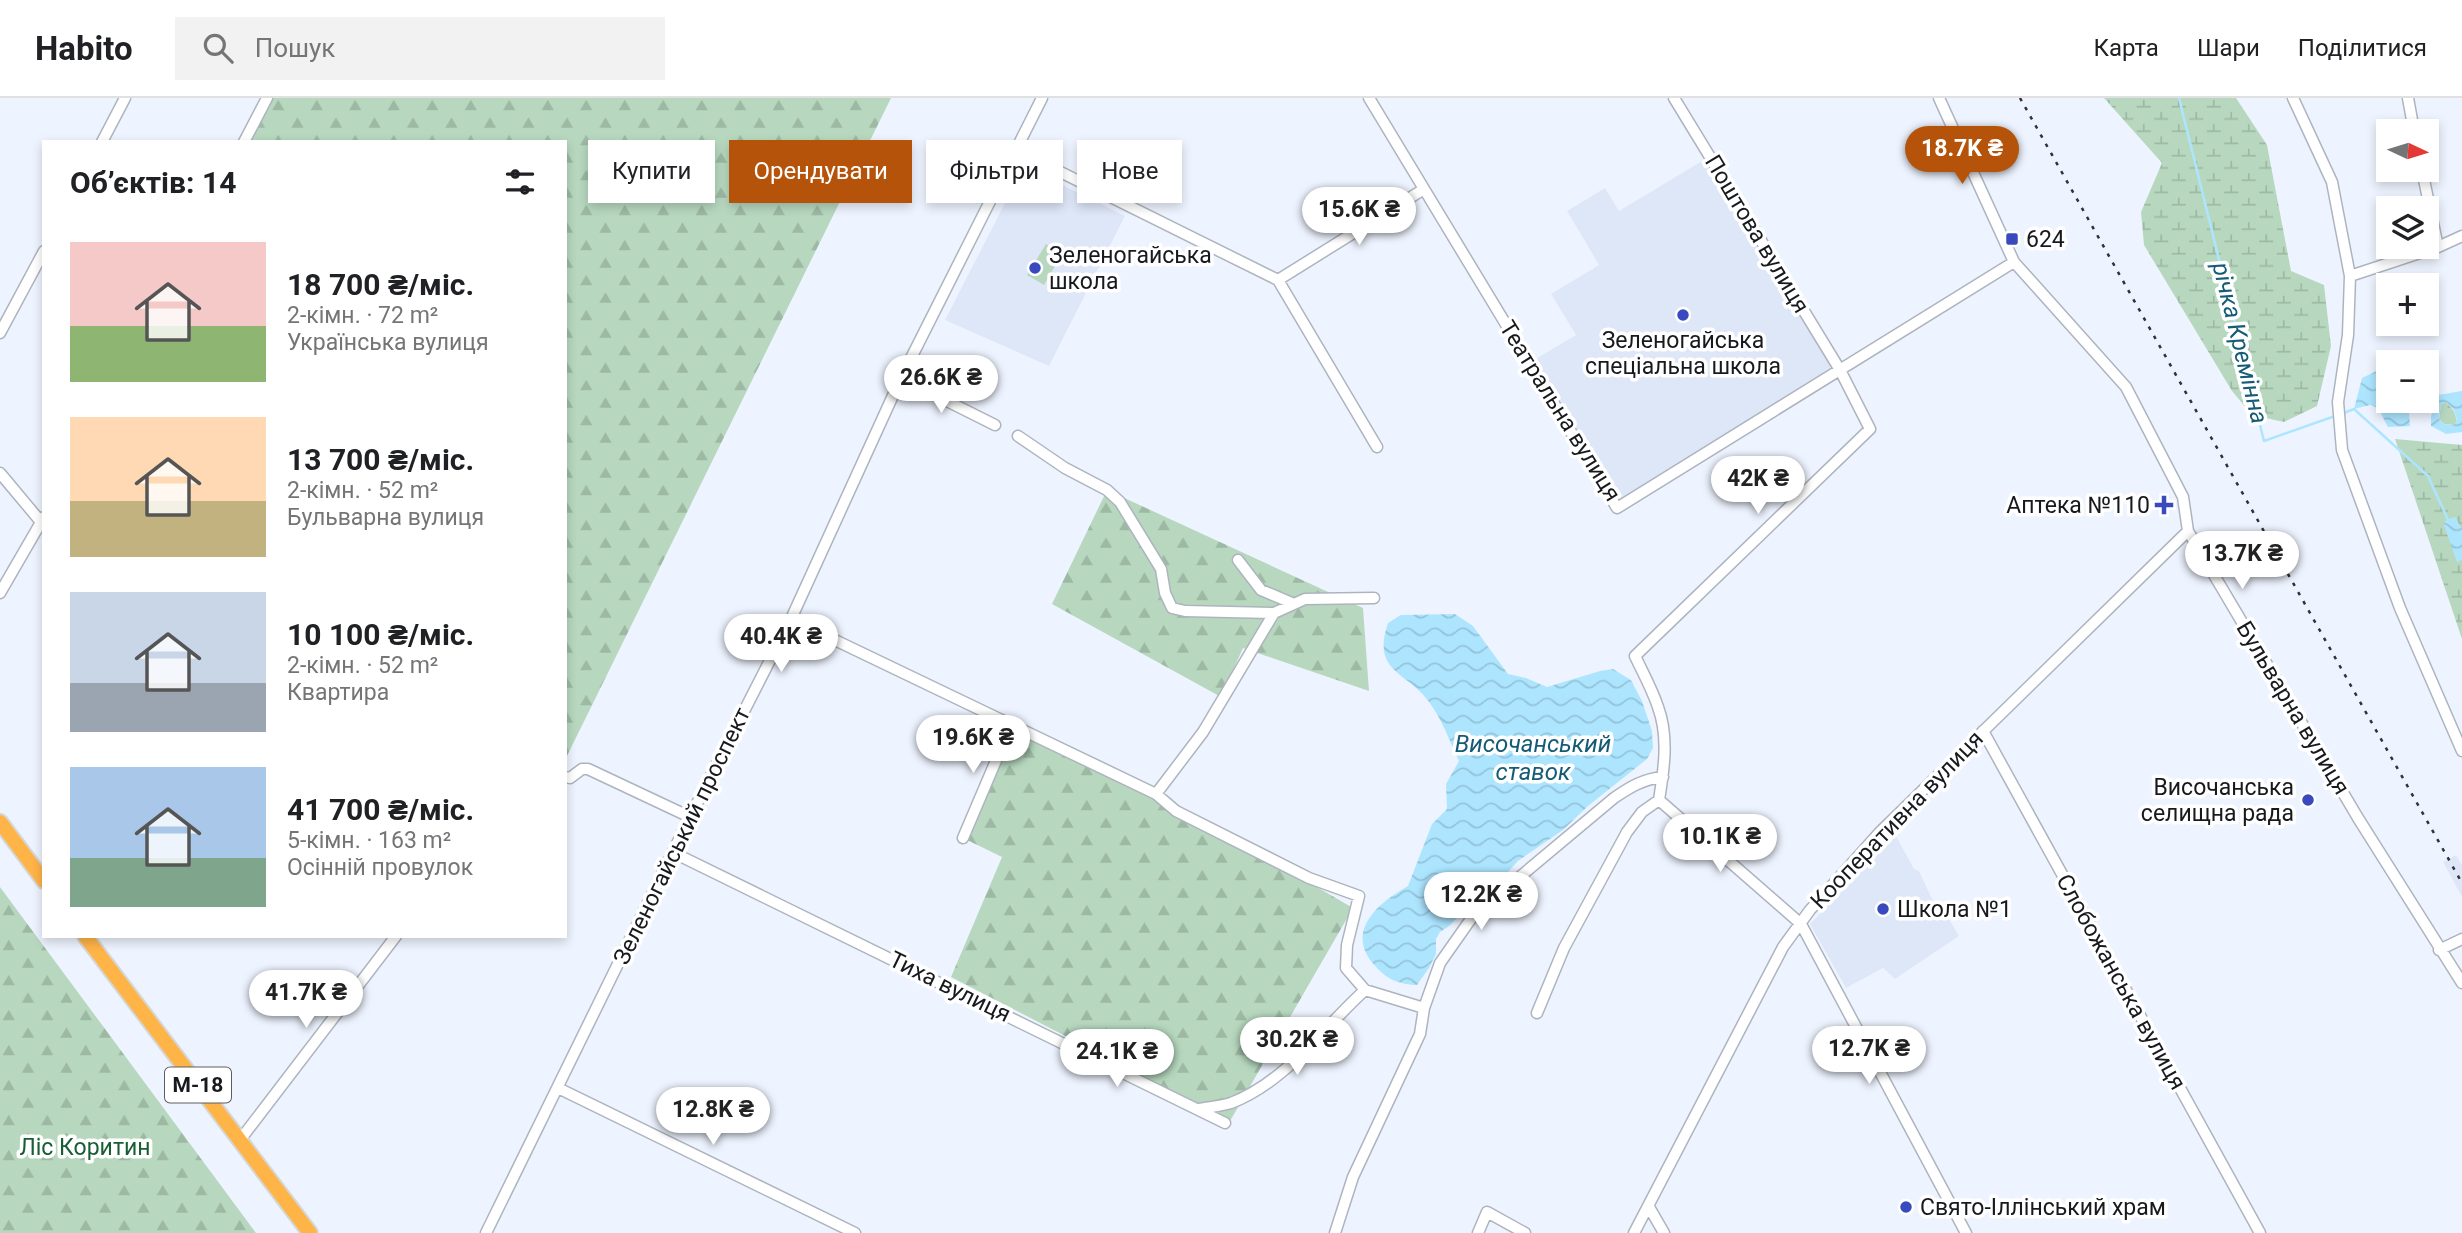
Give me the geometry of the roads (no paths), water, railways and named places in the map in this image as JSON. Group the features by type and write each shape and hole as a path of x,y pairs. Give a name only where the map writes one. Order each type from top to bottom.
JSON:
{"highway":[{"path":"0,822 42,878"},
{"name":"М-18","path":"88,938 310,1233"}],"street":[{"path":"103,140 125,98"},
{"path":"245,140 267,98"},
{"name":"Зеленогайський проспект","path":"1021,140 1042,98"},
{"name":"Театральна вулиця","path":"1369,98 1617,508 2014,262"},
{"name":"Поштова вулиця","path":"1663,777 1665,741 1659,709 1635,656 1870,429 1840,370 1674,98"},
{"name":"Бульварна вулиця","path":"1939,98 2014,262 2126,387 2183,497 2188,531 2462,983"},
{"path":"2293,98 2332,182 2350,276 2348,335 2338,415 2342,450 2379,556 2462,751"},
{"path":"2408,98 2412,119"},
{"path":"1063,172 1278,280 1377,447"},
{"path":"1278,280 1424,189"},
{"name":"Зеленогайський проспект","path":"486,1233 690,817 791,619 901,378 989,203"},
{"path":"2439,247 2462,236"},
{"path":"0,333 42,255"},
{"path":"2350,276 2402,259"},
{"path":"901,378 995,425"},
{"path":"1018,436 1065,468 1107,490 1120,502 1161,569 1165,593 1172,608 1185,611 1273,613 1305,599 1374,598"},
{"path":"0,473 42,520 0,593"},
{"name":"Кооперативна вулиця","path":"1634,1233 1783,947 1801,924 1879,834 2188,531"},
{"path":"1238,560 1261,590 1292,603"},
{"path":"1156,794 1203,732 1273,613"},
{"path":"791,619 1156,794 1176,811 1309,877 1359,896 1347,945 1346,968 1365,990 1424,1008"},
{"path":"963,838 1012,723"},
{"name":"Слобожанська вулиця","path":"1983,731 2260,1233"},
{"path":"567,777 582,769 588,769 690,817"},
{"path":"1335,1233 1353,1177 1420,1034 1424,1008 1440,963 1473,916 1614,798 1634,784 1649,778 1663,777 1658,800 1642,812 1627,832 1564,948 1537,1013"},
{"path":"1658,800 1801,924 1966,1233"},
{"name":"Тиха вулиця","path":"674,853 1225,1123"},
{"path":"240,1140 394,938"},
{"path":"2440,950 2462,939"},
{"path":"1198,1109 1230,1103 1255,1091 1305,1050 1365,990"},
{"path":"558,1088 855,1233"},
{"path":"1649,1207 1664,1233"},
{"path":"1478,1233 1487,1212 1525,1233"}],"water":[{"path":"2376,371 2376,407 2370,405 2354,409 2362,378"},
{"path":"2462,391 2462,432 2446,434 2431,426 2432,413 2439,413 2439,395","holes":["2446,402 2454,410 2457,420 2454,425 2444,424 2439,419 2441,405"]},
{"path":"2381,413 2409,413 2410,426 2388,427"},
{"path":"2455,517 2462,529 2462,560 2457,562 2444,525 2446,520"},
{"name":"Височанський ставок","path":"1455,614 1473,626 1508,674 1547,687 1613,669 1631,680 1642,701 1652,731 1653,748 1647,759 1588,806 1563,830 1518,861 1495,886 1440,932 1436,939 1436,954 1429,968 1417,985 1411,985 1391,979 1378,969 1363,944 1363,932 1375,911 1408,886 1432,824 1447,809 1446,784 1459,761 1429,702 1388,662 1384,652 1384,639 1388,623 1401,615"}],"waterway":[{"name":"річка Кремінна","path":"2179,98 2264,441 2335,416"},
{"name":"річка Кремінна","path":"2341,414 2354,409 2428,476 2449,522"}],"railway":[{"path":"2020,98 2462,883"}],"place":[{"name":"624","path":"2012,239"},
{"name":"Зеленогайська школа","path":"1035,268"},
{"name":"Зеленогайська спеціальна школа","path":"1683,315"},
{"name":"Аптека №110","path":"2164,505"},
{"name":"Височанська селищна рада","path":"2308,800"},
{"name":"Школа №1","path":"1883,909"},
{"name":"Свято-Іллінський храм","path":"1906,1207"}],"park label":[{"name":"Ліс Коритин","path":"85,1147"}]}
